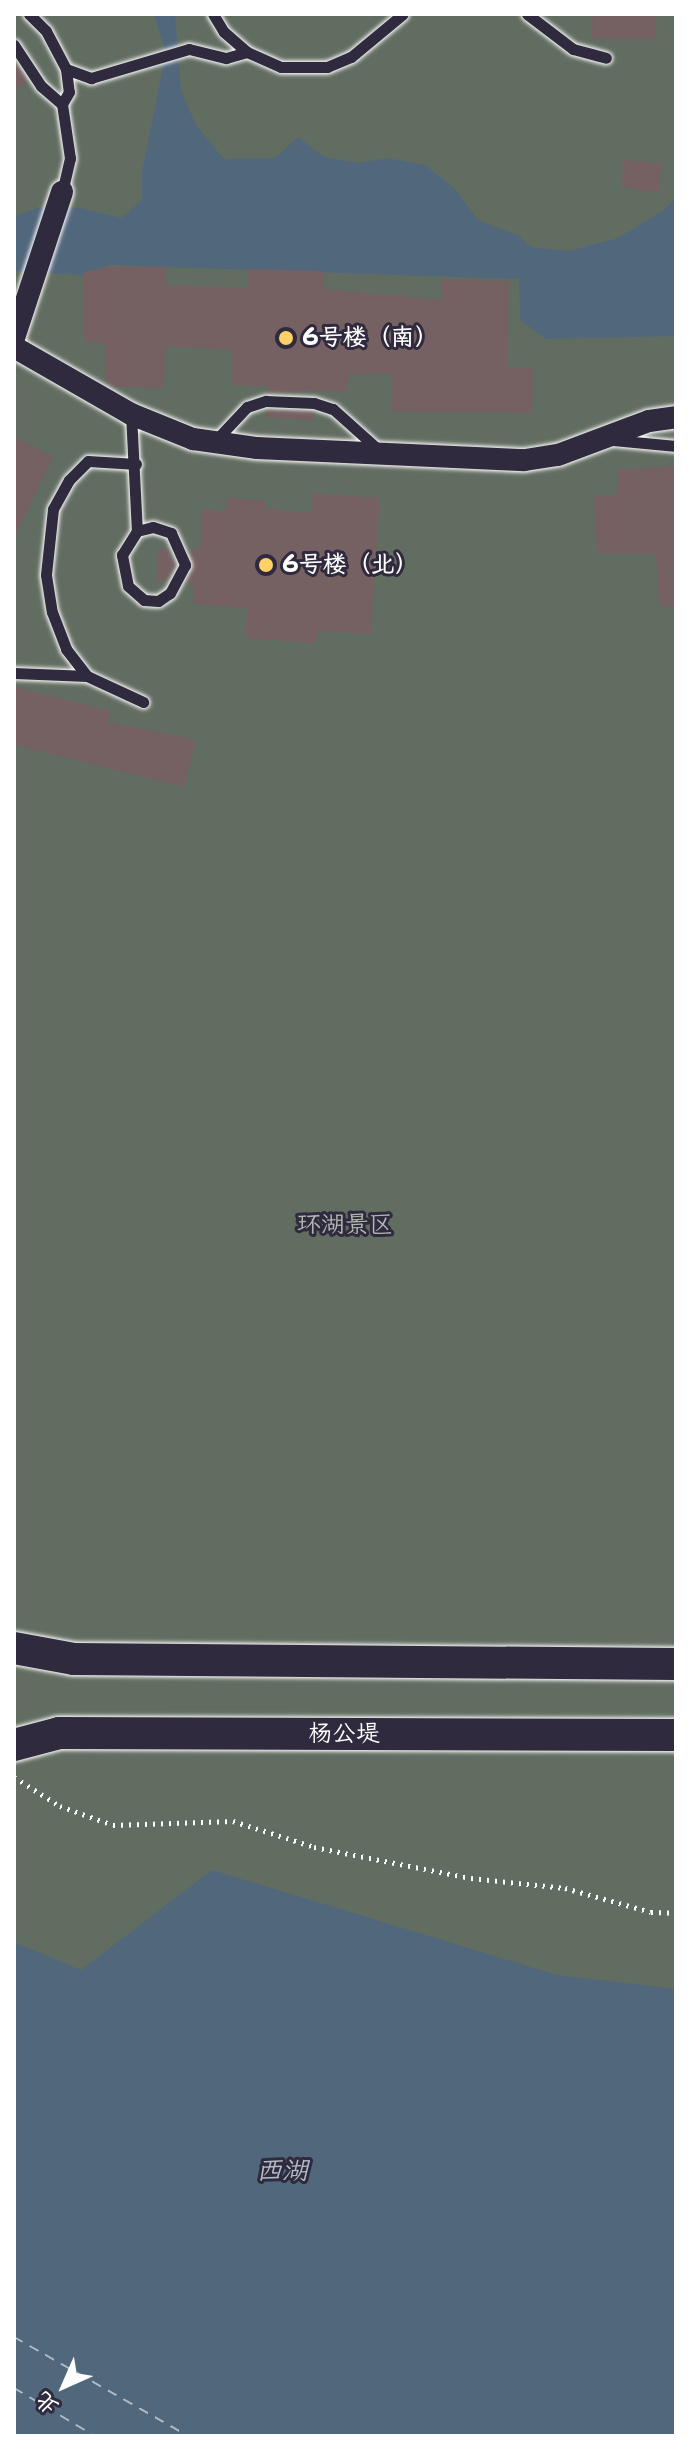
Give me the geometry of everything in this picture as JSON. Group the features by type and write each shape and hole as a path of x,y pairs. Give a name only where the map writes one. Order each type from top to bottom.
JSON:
{"main road":[{"path":"14,1648 74,1659 676,1664"},
{"name":"杨公堤","path":"14,1745 59,1733 676,1735"}],"street":[{"path":"14,338 62,192"},
{"path":"14,347 131,414 214,442 525,460 558,455 676,417"}],"lane":[{"path":"29,14 46,31 66,69 69,92 62,104 70,158 62,192"},
{"path":"213,14 224,32 247,52 281,67 327,67 351,57 403,14"},
{"path":"527,14 573,49 606,58"},
{"path":"14,45 41,86 62,104"},
{"path":"66,69 91,78 189,49 226,58 247,52"},
{"path":"214,442 247,407 266,401 314,403 333,409 384,454"},
{"path":"131,414 136,464 137,531 122,555 128,586 144,600 158,601 180,578 185,565 181,545 171,533 153,527 137,531"},
{"path":"601,439 676,446"},
{"path":"87,676 66,649 52,612 46,575 53,509 69,480 88,461 136,464"},
{"path":"14,673 87,676 143,702"}],"path":[{"path":"14,1777 60,1806 113,1825 233,1821 314,1847 471,1878 565,1888 651,1912 676,1913"}],"green space":[{"name":"环湖景区","path":"14,14 676,14 676,2436 14,2436"}],"water":[{"path":"154,14 175,14 181,91 196,125 224,159 275,158 298,137 324,157 358,163 388,158 425,165 455,189 478,220 519,236 531,247 569,251 618,238 664,210 676,197 676,336 546,339 520,320 519,279 110,265 82,275 14,271 14,216 38,208 81,208 121,218 142,200 142,171 166,53"},
{"name":"西湖","path":"212,1870 557,1975 676,1989 676,2436 14,2436 14,1942 81,1970"}],"building":[{"path":"592,14 656,14 656,38 592,38"},
{"path":"14,60 28,82 14,91"},
{"path":"623,160 661,163 659,193 621,187"},
{"path":"107,267 165,267 165,285 248,288 248,269 324,271 324,289 442,300 442,279 509,281 507,367 533,367 532,413 391,412 392,373 348,375 347,391 267,393 267,386 232,385 232,350 165,346 164,388 112,387 106,383 106,344 84,342 83,272"},
{"path":"267,410 313,411 314,421 265,417"},
{"path":"14,436 53,457 14,538"},
{"path":"676,466 676,606 659,606 656,554 597,553 594,495 618,495 617,470"},
{"name":"6号楼（北）","path":"312,493 380,498 371,634 318,631 316,643 245,638 247,608 193,604 194,583 185,583 193,566 188,550 200,550 202,509 226,511 227,498 266,501 265,509 311,512"},
{"path":"158,548 168,548 176,565 167,581 157,581"},
{"path":"14,687 110,711 108,722 196,740 184,787 14,745"}],"ferry route":[{"path":"14,2337 188,2436"},
{"path":"14,2388 95,2436"}],"place":[{"name":"6号楼（南）","path":"286,338"},
{"name":"6号楼（北）","path":"266,565"}]}
